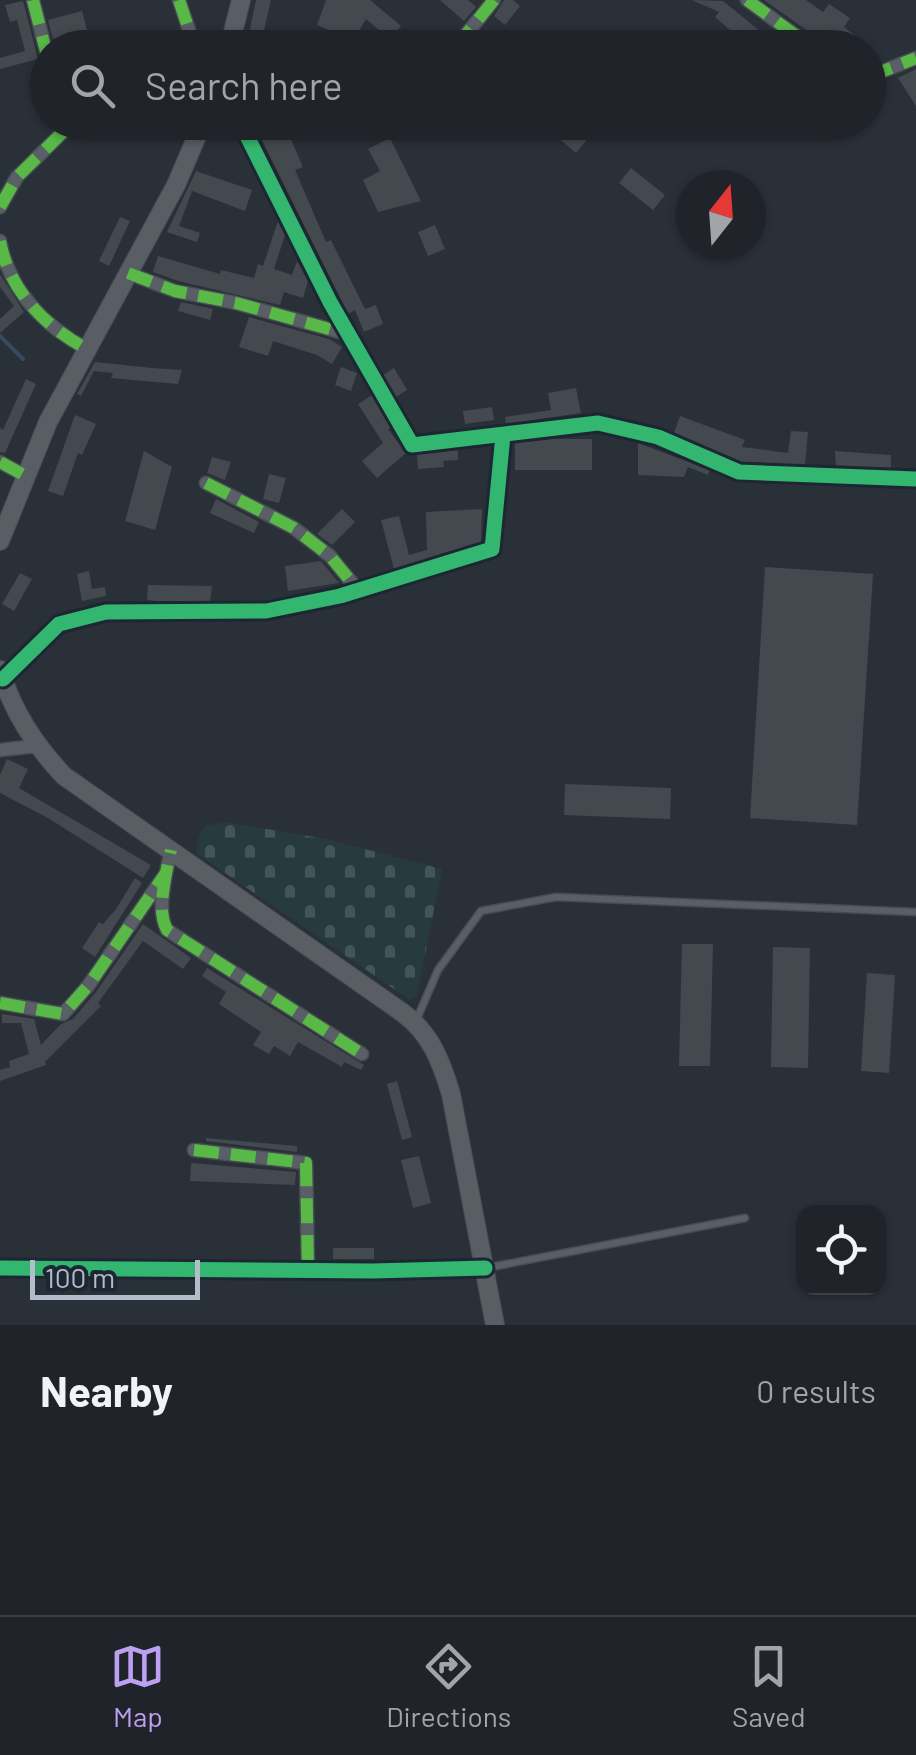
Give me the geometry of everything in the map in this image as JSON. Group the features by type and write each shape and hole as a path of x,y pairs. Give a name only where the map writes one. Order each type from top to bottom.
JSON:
{"main road":[{"path":"234,30 241,0"},
{"path":"0,541 24,475 87,348 176,185 195,140"},
{"path":"2,675 36,746 64,776 416,1023 430,1039 451,1094 496,1325"}],"street":[{"path":"33,0 41,30"},
{"path":"179,0 190,30"},
{"path":"469,30 494,0"},
{"path":"747,0 788,30"},
{"path":"886,70 916,58"},
{"path":"0,207 17,177 54,140"},
{"path":"249,140 347,334 412,445 598,422 658,437 739,472 916,479"},
{"path":"0,241 4,260 31,307 60,334 87,348"},
{"path":"128,272 175,290 236,302 347,334"},
{"path":"2,675 59,624 106,612 266,611 358,590 492,550 502,435"},
{"path":"0,462 24,475"},
{"path":"206,483 294,528 330,556 358,590"},
{"path":"0,750 36,746"},
{"path":"171,850 161,907 167,930 362,1054"},
{"path":"0,1003 63,1014 88,986 166,873"},
{"path":"194,1150 306,1163 308,1270"},
{"path":"0,1268 485,1268"}],"lane":[{"path":"416,1023 438,970 481,911 556,897 916,912"},
{"path":"485,1268 745,1218"}],"green space":[{"path":"227,822 326,839 442,869 417,996 410,1000 196,853 205,826"}],"building":[{"path":"256,0 271,0 264,30 250,30"},
{"path":"326,0 370,0 401,26 398,30 379,30 366,19 360,30 329,30 317,25"},
{"path":"440,0 468,0 476,7 464,21"},
{"path":"504,0 513,0 520,6 505,25 494,16"},
{"path":"692,0 723,1 759,30 730,30 715,17 719,12"},
{"path":"764,0 806,0 823,12 829,4 850,18 844,27 848,30 806,30"},
{"path":"23,1 30,30 30,61 0,69 0,58 25,51 17,20 10,22 5,5"},
{"path":"82,11 87,30 51,30 48,20"},
{"path":"916,69 916,106 898,78"},
{"path":"262,140 291,140 303,167 295,170 326,242 331,240 365,309 376,305 383,324 364,332 355,310 348,314"},
{"path":"391,140 421,201 378,212 363,180 380,171 368,149"},
{"path":"560,140 586,140 576,153"},
{"path":"631,168 665,195 653,210 619,183"},
{"path":"196,171 252,190 245,211 192,191 179,226 200,233 197,242 167,232"},
{"path":"120,217 130,221 109,266 99,261"},
{"path":"278,221 285,235 274,269 292,275 297,261 308,281 303,298 284,292 280,305 153,272 158,256 220,274 221,270 254,278 258,264 263,266"},
{"path":"435,225 445,249 428,256 418,232"},
{"path":"0,274 24,312 0,333 0,319 14,306 0,287"},
{"path":"181,302 213,309 210,320 178,311"},
{"path":"249,317 329,339 342,347 332,364 273,341 268,356 239,347"},
{"path":"95,362 182,370 178,384 111,378 113,373 94,371 81,396 77,394"},
{"path":"341,367 357,373 351,391 335,385"},
{"path":"394,368 407,390 396,397 383,375"},
{"path":"26,379 36,384 5,453 0,452 0,428 3,430"},
{"path":"576,388 581,413 506,424 505,417 551,410 548,393"},
{"path":"372,395 391,428 388,429 406,453 377,478 362,461 383,443 358,404"},
{"path":"492,407 494,420 465,424 463,411"},
{"path":"75,415 96,424 82,455 78,453 63,496 48,491"},
{"path":"680,416 745,440 742,447 788,453 791,431 808,432 805,465 741,462 674,433"},
{"path":"592,439 592,470 515,470 515,443"},
{"path":"638,443 710,470 708,475 688,467 684,477 638,475"},
{"path":"458,450 458,460 443,461 444,467 418,469 417,454"},
{"path":"144,451 172,467 155,530 125,521"},
{"path":"835,451 891,455 891,468 836,466"},
{"path":"212,457 231,462 225,480 207,473"},
{"path":"269,474 286,478 279,503 263,499"},
{"path":"216,499 259,522 254,533 210,513"},
{"path":"342,509 355,522 332,545 317,534"},
{"path":"482,509 481,542 394,569 381,520 399,516 409,555 427,550 426,512"},
{"path":"321,561 339,583 288,591 285,566"},
{"path":"765,567 873,574 857,825 750,818"},
{"path":"89,571 92,589 105,587 106,596 82,601 77,574"},
{"path":"20,573 32,579 14,611 2,604"},
{"path":"148,585 212,586 210,601 147,600"},
{"path":"7,759 28,769 19,788 151,865 143,878 48,818 0,793 0,775"},
{"path":"565,784 671,788 670,819 564,815"},
{"path":"135,878 142,883 95,957 82,948 99,922 103,924 116,909"},
{"path":"143,924 191,958 183,969 143,941 98,1003 101,1006 46,1065 0,1081 0,1070 10,1067 9,1061 29,1054 21,1023 2,1023 2,1014 34,1019 41,1045 61,1024 73,1019 96,992"},
{"path":"682,944 713,944 710,1066 679,1066"},
{"path":"773,947 810,948 808,1068 771,1067"},
{"path":"207,968 364,1065 361,1070 344,1062 342,1067 298,1042 290,1056 274,1046 269,1054 253,1045 261,1032 219,1004 226,992 202,976"},
{"path":"867,973 895,975 889,1073 861,1071"},
{"path":"397,1081 412,1137 402,1140 387,1084"},
{"path":"206,1141 297,1146 297,1152"},
{"path":"419,1156 431,1203 413,1208 401,1160"},
{"path":"191,1163 296,1172 295,1185 190,1181"},
{"path":"333,1248 374,1248 374,1259 333,1259"}],"waterway":[{"path":"0,336 23,359"}],"marked path":[{"path":"33,0 41,30"},
{"path":"179,0 189,30"},
{"path":"470,30 494,0"},
{"path":"747,0 788,30"},
{"path":"886,70 916,58"},
{"path":"0,207 17,177 55,140"},
{"path":"0,241 11,275 31,305 87,349"},
{"path":"128,273 175,291 236,303 347,334"},
{"path":"0,462 24,475"},
{"path":"206,483 294,528 330,556 358,590"},
{"path":"0,1003 63,1014 88,986 166,873 171,850"},
{"path":"166,873 162,909 167,930 362,1054"},
{"path":"194,1150 306,1163 308,1270"}],"cycle path":[{"path":"249,140 330,302 412,445 598,423 658,437 739,472 916,479"},
{"path":"3,679 59,624 106,612 266,611 340,596 492,549 503,435"},
{"path":"0,1268 485,1268"}]}
